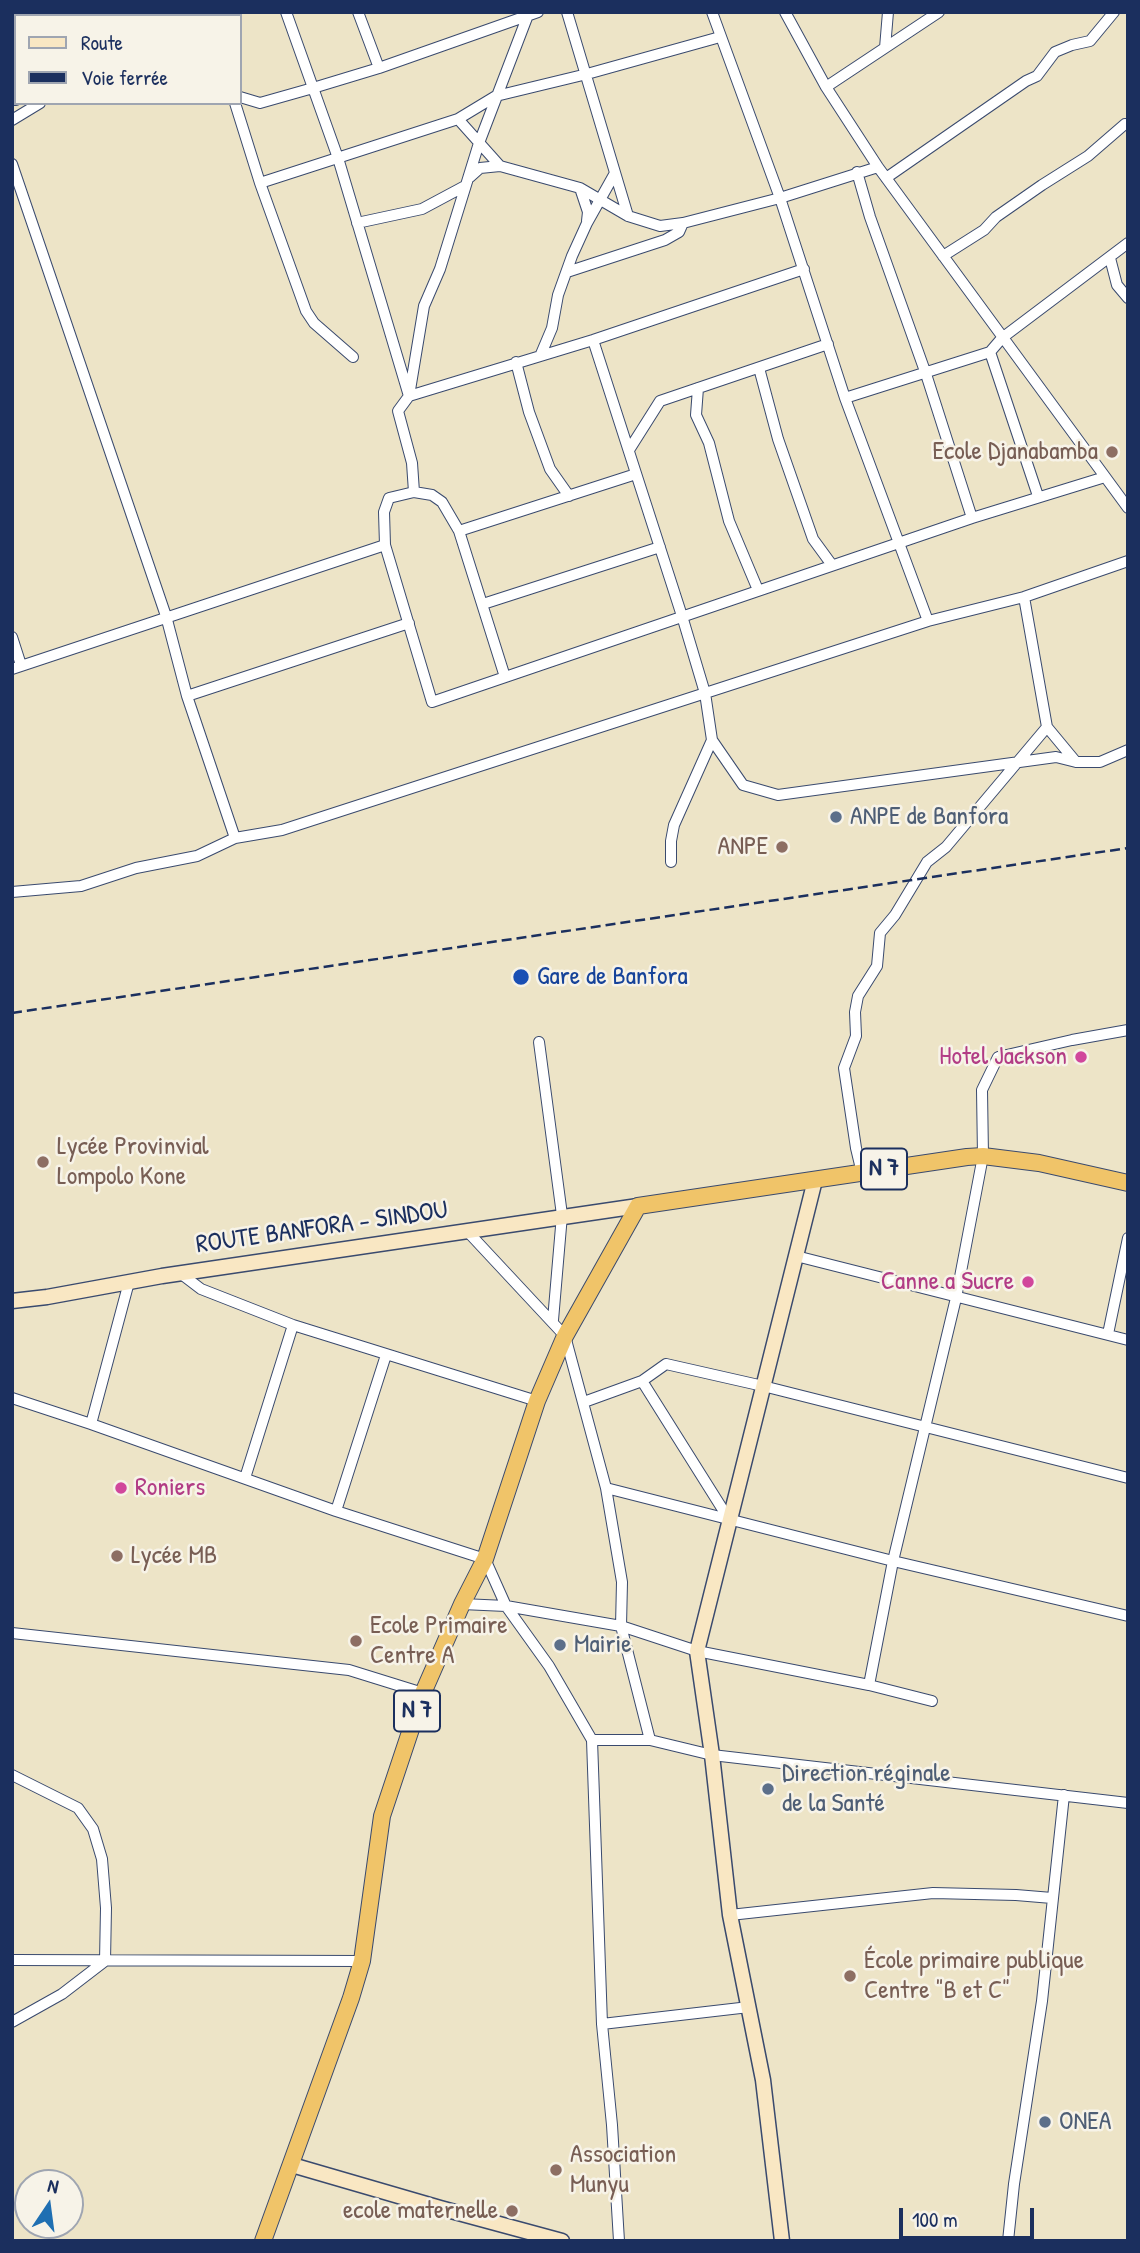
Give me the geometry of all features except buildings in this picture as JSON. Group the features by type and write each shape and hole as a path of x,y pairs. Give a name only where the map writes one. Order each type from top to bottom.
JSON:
{"highway":[{"name":"N 7","path":"263,2241 362,1961 382,1816 423,1693 485,1559 537,1401 565,1336 638,1206 983,1156 1039,1163 1128,1183"}],"main road":[{"path":"782,2241 763,2080 730,1915 697,1651 815,1180"},
{"name":"ROUTE BANFORA - SINDOU","path":"12,1301 180,1273 468,1232 562,1215 638,1206"},
{"path":"292,2165 562,2241"}],"street":[{"path":"286,12 338,158 409,396"},
{"path":"358,12 379,68"},
{"path":"568,12 628,216"},
{"path":"712,12 780,198 845,398 928,621"},
{"path":"785,12 826,87 878,167 1128,508"},
{"path":"885,48 888,12"},
{"path":"826,87 939,12"},
{"path":"886,178 1037,76 1055,52 1090,41 1114,12"},
{"path":"242,98 260,103 313,88 533,14"},
{"path":"414,492 412,463 398,411 409,396 424,306 440,268 496,96 533,14"},
{"path":"260,183 458,119 496,96 720,37"},
{"path":"12,120 31,105"},
{"path":"236,105 260,183 306,311 322,331 354,357"},
{"path":"458,119 500,166"},
{"path":"943,256 984,230 996,217 1037,188 1088,156 1125,124"},
{"path":"12,164 166,616 187,696 235,838"},
{"path":"357,223 422,209 466,183 480,168 500,166 580,188 628,216 660,226 683,223 780,198 878,167"},
{"path":"857,172 972,518"},
{"path":"541,355 552,328 558,295 567,272 587,223 615,173"},
{"path":"580,188 589,212 587,223"},
{"path":"567,272 665,240 679,232 683,223"},
{"path":"845,398 990,352 1002,338 1128,243"},
{"path":"1110,258 1117,285 1128,298"},
{"path":"409,396 593,340 804,268"},
{"path":"593,340 705,693 712,740 743,785 778,795 1056,757 1076,762 1100,762 1128,750"},
{"path":"629,450 660,401 828,344"},
{"path":"990,352 1038,496"},
{"path":"516,362 529,412 550,469 569,495"},
{"path":"759,368 778,439 813,539 832,565"},
{"path":"698,388 696,415 709,443 729,522 758,590"},
{"path":"459,531 636,474"},
{"path":"506,677 459,531 442,502 432,495 414,492 389,498 384,512 385,545 432,702 506,677 758,590 972,518 1105,477"},
{"path":"12,637 17,667 385,545"},
{"path":"483,604 660,547"},
{"path":"12,892 81,886 136,868 197,856 235,838 282,830 928,621 1024,597 1128,561"},
{"path":"1024,597 1047,727 1076,762"},
{"path":"187,696 409,623"},
{"path":"862,1172 844,1068 856,1037 855,1012 858,996 877,967 880,933 895,915 927,862 946,847 1047,727"},
{"path":"671,862 674,825 712,740"},
{"path":"869,1685 893,1561 956,1298 983,1156 982,1090 998,1056 1128,1030"},
{"path":"539,1042 562,1215 553,1320"},
{"path":"468,1232 553,1320 565,1336 606,1488 622,1582 621,1626 650,1740"},
{"path":"1108,1335 1128,1238"},
{"path":"796,1256 1128,1340"},
{"path":"180,1273 201,1289 293,1325 537,1401"},
{"path":"91,1424 129,1282"},
{"path":"245,1478 293,1325"},
{"path":"335,1511 386,1355"},
{"path":"584,1402 642,1381 666,1364 1128,1478"},
{"path":"642,1381 730,1521"},
{"path":"12,1398 335,1511 485,1559 506,1606 549,1666 592,1740 602,2024 619,2241"},
{"path":"606,1488 893,1561 1128,1616"},
{"path":"462,1604 506,1606 621,1626 697,1651 869,1685 932,1701"},
{"path":"12,1633 349,1670 423,1693"},
{"path":"592,1740 650,1740 712,1755 1128,1803"},
{"path":"12,1775 78,1808 93,1829 102,1859 106,1908 105,1961"},
{"path":"1008,2241 1042,2001 1064,1795"},
{"path":"730,1915 933,1893 1052,1898"},
{"path":"12,1960 362,1961"},
{"path":"12,2022 62,1994 105,1961"},
{"path":"602,2024 749,2007"}],"railway":[{"path":"12,1013 1128,848"}],"place":[{"name":"Ecole Djanabamba","path":"1112,452"},
{"name":"ANPE de Banfora","path":"836,817"},
{"name":"ANPE","path":"782,847"},
{"name":"Gare de Banfora","path":"521,977"},
{"name":"Hotel Jackson","path":"1081,1057"},
{"name":"Lycée Provinvial Lompolo Kone","path":"43,1162"},
{"name":"Canne a Sucre","path":"1028,1282"},
{"name":"Roniers","path":"121,1488"},
{"name":"Lycée MB","path":"117,1556"},
{"name":"Ecole Primaire Centre A","path":"356,1641"},
{"name":"Mairie","path":"560,1645"},
{"name":"Direction réginale de la Santé","path":"768,1789"},
{"name":"École primaire publique Centre \"B et C\"","path":"850,1976"},
{"name":"ONEA","path":"1045,2122"},
{"name":"Association Munyu","path":"556,2170"},
{"name":"ecole maternelle","path":"512,2211"}]}
